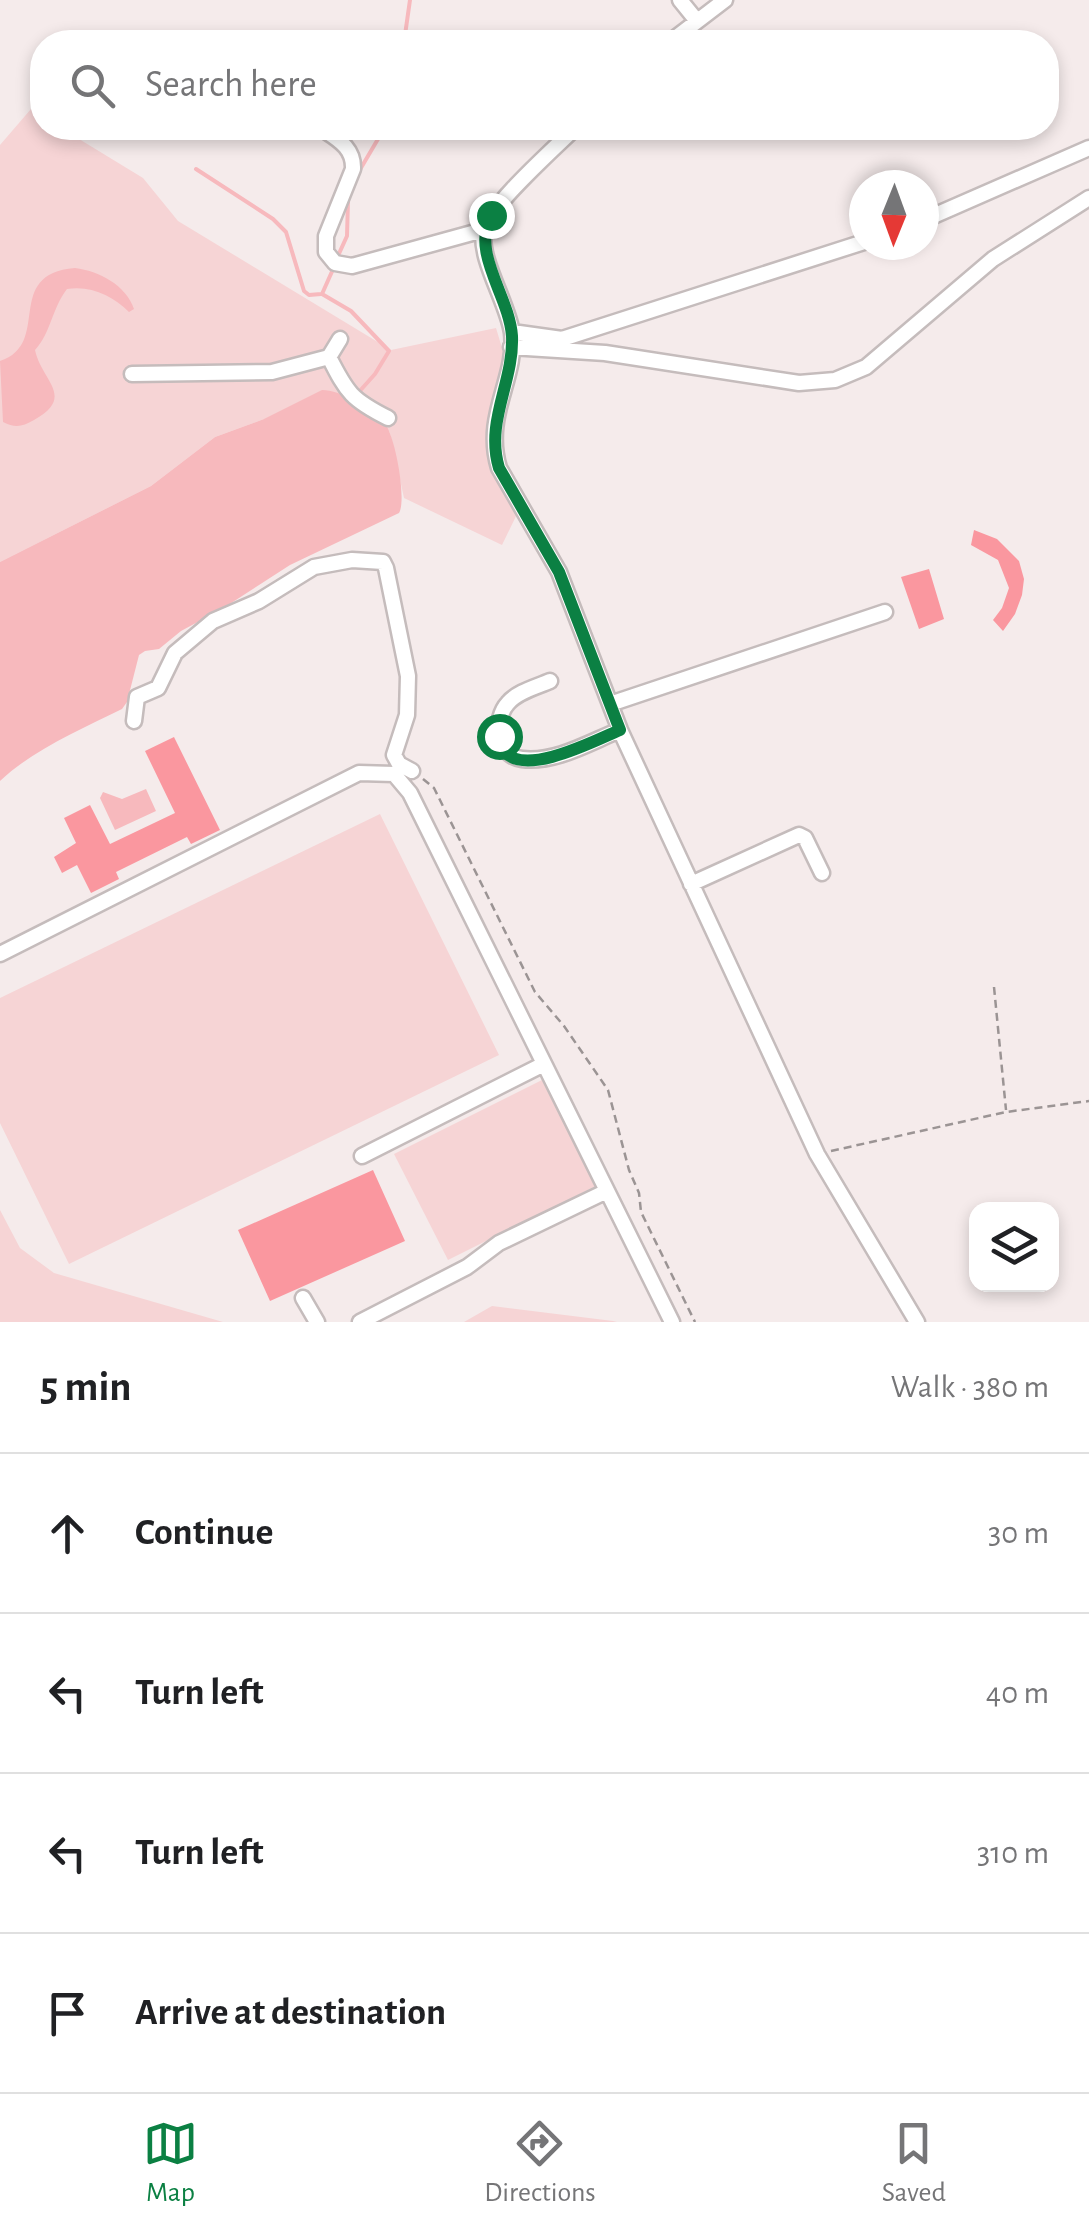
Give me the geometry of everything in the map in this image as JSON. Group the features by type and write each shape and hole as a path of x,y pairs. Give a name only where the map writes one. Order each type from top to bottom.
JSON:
{"street":[{"path":"680,0 697,21"},
{"path":"685,30 724,0"},
{"path":"337,140 354,157 353,169 326,236 326,252 335,264 352,266 483,230"},
{"path":"563,140 497,207 483,230 512,339 494,427 499,468 559,572 620,730 817,1154 917,1322"},
{"path":"939,213 1089,148"},
{"path":"512,339 561,343 799,383 835,380 866,367 993,259 1089,198"},
{"path":"561,343 601,326 849,247"},
{"path":"601,326 605,353"},
{"path":"132,374 272,372 329,358 340,339"},
{"path":"329,358 345,390 388,418"},
{"path":"134,722 137,698 158,688 176,653 214,620 259,601 314,567 352,560 383,562 398,612 408,676 408,715 394,755 399,764 412,771"},
{"path":"610,704 885,612"},
{"path":"550,681 511,698 500,712 499,736 505,752 518,759 546,759 620,730"},
{"path":"0,954 359,773 394,774 410,793 672,1322"},
{"path":"691,884 799,835 806,838 822,873"},
{"path":"362,1156 544,1064"},
{"path":"360,1322 467,1268 498,1243 607,1191"},
{"path":"303,1298 317,1322"}],"path":[{"path":"412,771 434,788 535,992 608,1090 628,1170 639,1193 641,1212 695,1322"},
{"path":"994,987 1006,1112"},
{"path":"817,1154 1006,1112 1089,1101"}],"shaded area":[{"path":"30,110 30,140 81,140 143,178 178,221 391,350 496,328 506,361 493,431 518,512 502,545 404,498 384,421 264,419 215,437 151,486 0,562 0,145"},
{"path":"75,268 110,281 125,293 134,309 129,312 93,290 67,289 35,350 53,388 53,403 26,424 3,422 0,361 15,352 24,340 33,296 40,283 53,273"},
{"path":"322,390 355,400 384,422 399,467 399,513 290,565 181,631 159,649 139,655 122,709 42,750 0,781 0,562 151,486 215,437 264,419"},
{"path":"146,789 156,811 115,830 100,798 103,792 122,799"},
{"path":"380,814 499,1055 69,1264 0,1123 0,998"},
{"path":"542,1080 596,1186 448,1260 394,1154"},
{"path":"0,1210 20,1248 54,1273 223,1322 0,1322"},
{"path":"492,1306 613,1321 617,1322 464,1322"}],"building":[{"path":"974,530 997,539 1019,561 1024,579 1022,595 1003,631 993,620 1009,588 998,560 971,545"},
{"path":"929,569 944,619 919,629 901,577"},
{"path":"174,737 220,830 191,844 187,837 116,872 119,879 91,893 77,865 62,873 54,857 76,843 64,818 90,805 110,844 175,813 145,751"},
{"path":"373,1170 405,1241 270,1301 238,1230"}],"waterway":[{"path":"406,30 410,0"},
{"path":"358,173 377,140"},
{"path":"196,169 273,219 286,232 304,291 309,295 321,294"},
{"path":"337,258 347,236 348,200"},
{"path":"334,267 322,294 351,311 389,351 358,393"}],"route":[{"path":"491,215 483,230 486,251 512,332 494,427 495,454 499,468 559,572 620,730 546,759 518,759 505,752 499,736"}]}
